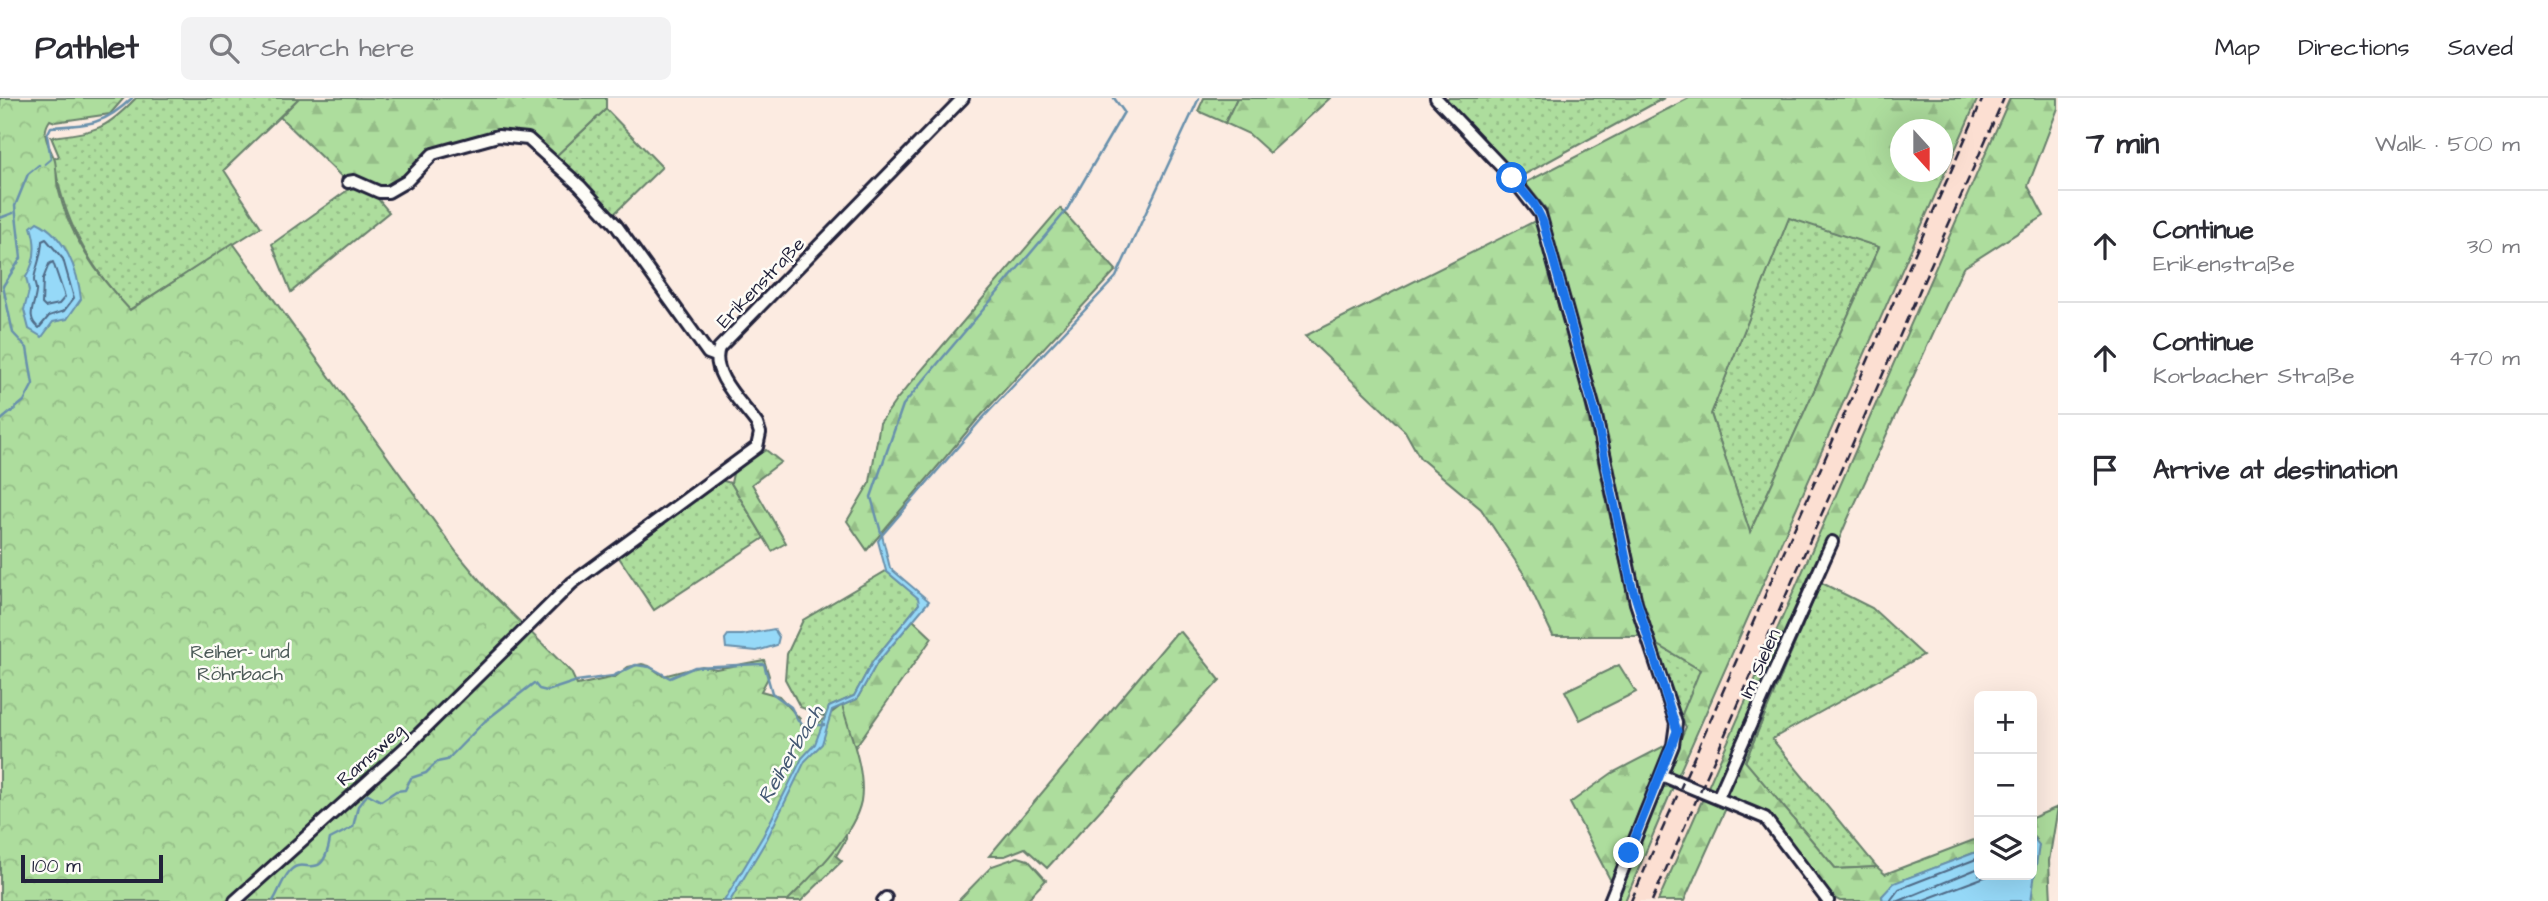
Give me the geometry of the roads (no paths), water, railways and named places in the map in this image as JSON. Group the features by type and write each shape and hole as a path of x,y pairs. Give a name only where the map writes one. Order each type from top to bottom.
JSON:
{"street":[{"name":"Erikenstraße","path":"525,627 603,559 757,447 760,433 757,424 718,369 716,356 719,348 963,98"},
{"path":"1436,98 1512,178 1540,214 1596,416 1636,603 1676,723 1674,746 1609,901"},
{"path":"348,182 355,181 379,192 388,192 407,181 433,154 498,136 528,139 580,186 616,225 708,353 716,356"},
{"name":"Im Sielen","path":"1718,798 1832,542"},
{"name":"Ramsweg","path":"235,901 405,748 525,627"},
{"path":"1661,775 1765,818 1828,901"}],"water":[{"path":"37,222 55,236 68,255 77,277 81,299 67,319 53,322 42,337 29,329 24,310 29,291 26,277 34,253 31,227"},
{"path":"882,535 890,568 929,601 877,663 857,699 832,710 822,744 805,761 767,839 730,901 724,901 763,836 802,758 815,744 829,707 854,696 873,661 919,604 918,598 886,571 878,541"},
{"path":"774,629 779,637 777,645 757,651 726,648 725,639 728,635"},
{"path":"1974,853 1974,880 2034,880 2031,901 1883,901 1882,896 1894,883"}],"waterway":[{"path":"45,164 51,159 47,135 51,127 104,119 132,98"},
{"path":"882,536 871,497 903,405 1066,211 1124,112 1114,98"},
{"path":"882,535 980,421 1116,277 1199,98"},
{"path":"0,421 24,401 33,384 27,348 13,333 3,286 21,258 15,206 28,174 39,165"},
{"path":"0,218 13,213"},
{"name":"Reiherbach","path":"273,901 294,867 317,866 322,862 330,839 353,827 358,806 368,794 381,801 396,791 405,790 411,778 426,773 437,762 447,760 485,721 534,683 539,689 547,691 577,681 613,676 636,665 650,667 670,678 695,667 764,664 772,693 791,707 798,721 805,725 824,725"}],"railway":[{"path":"1631,901 1983,98"},
{"path":"1652,901 2004,98"}],"park label":[{"name":"Reiher- und Röhrbach","path":"240,662"}]}
